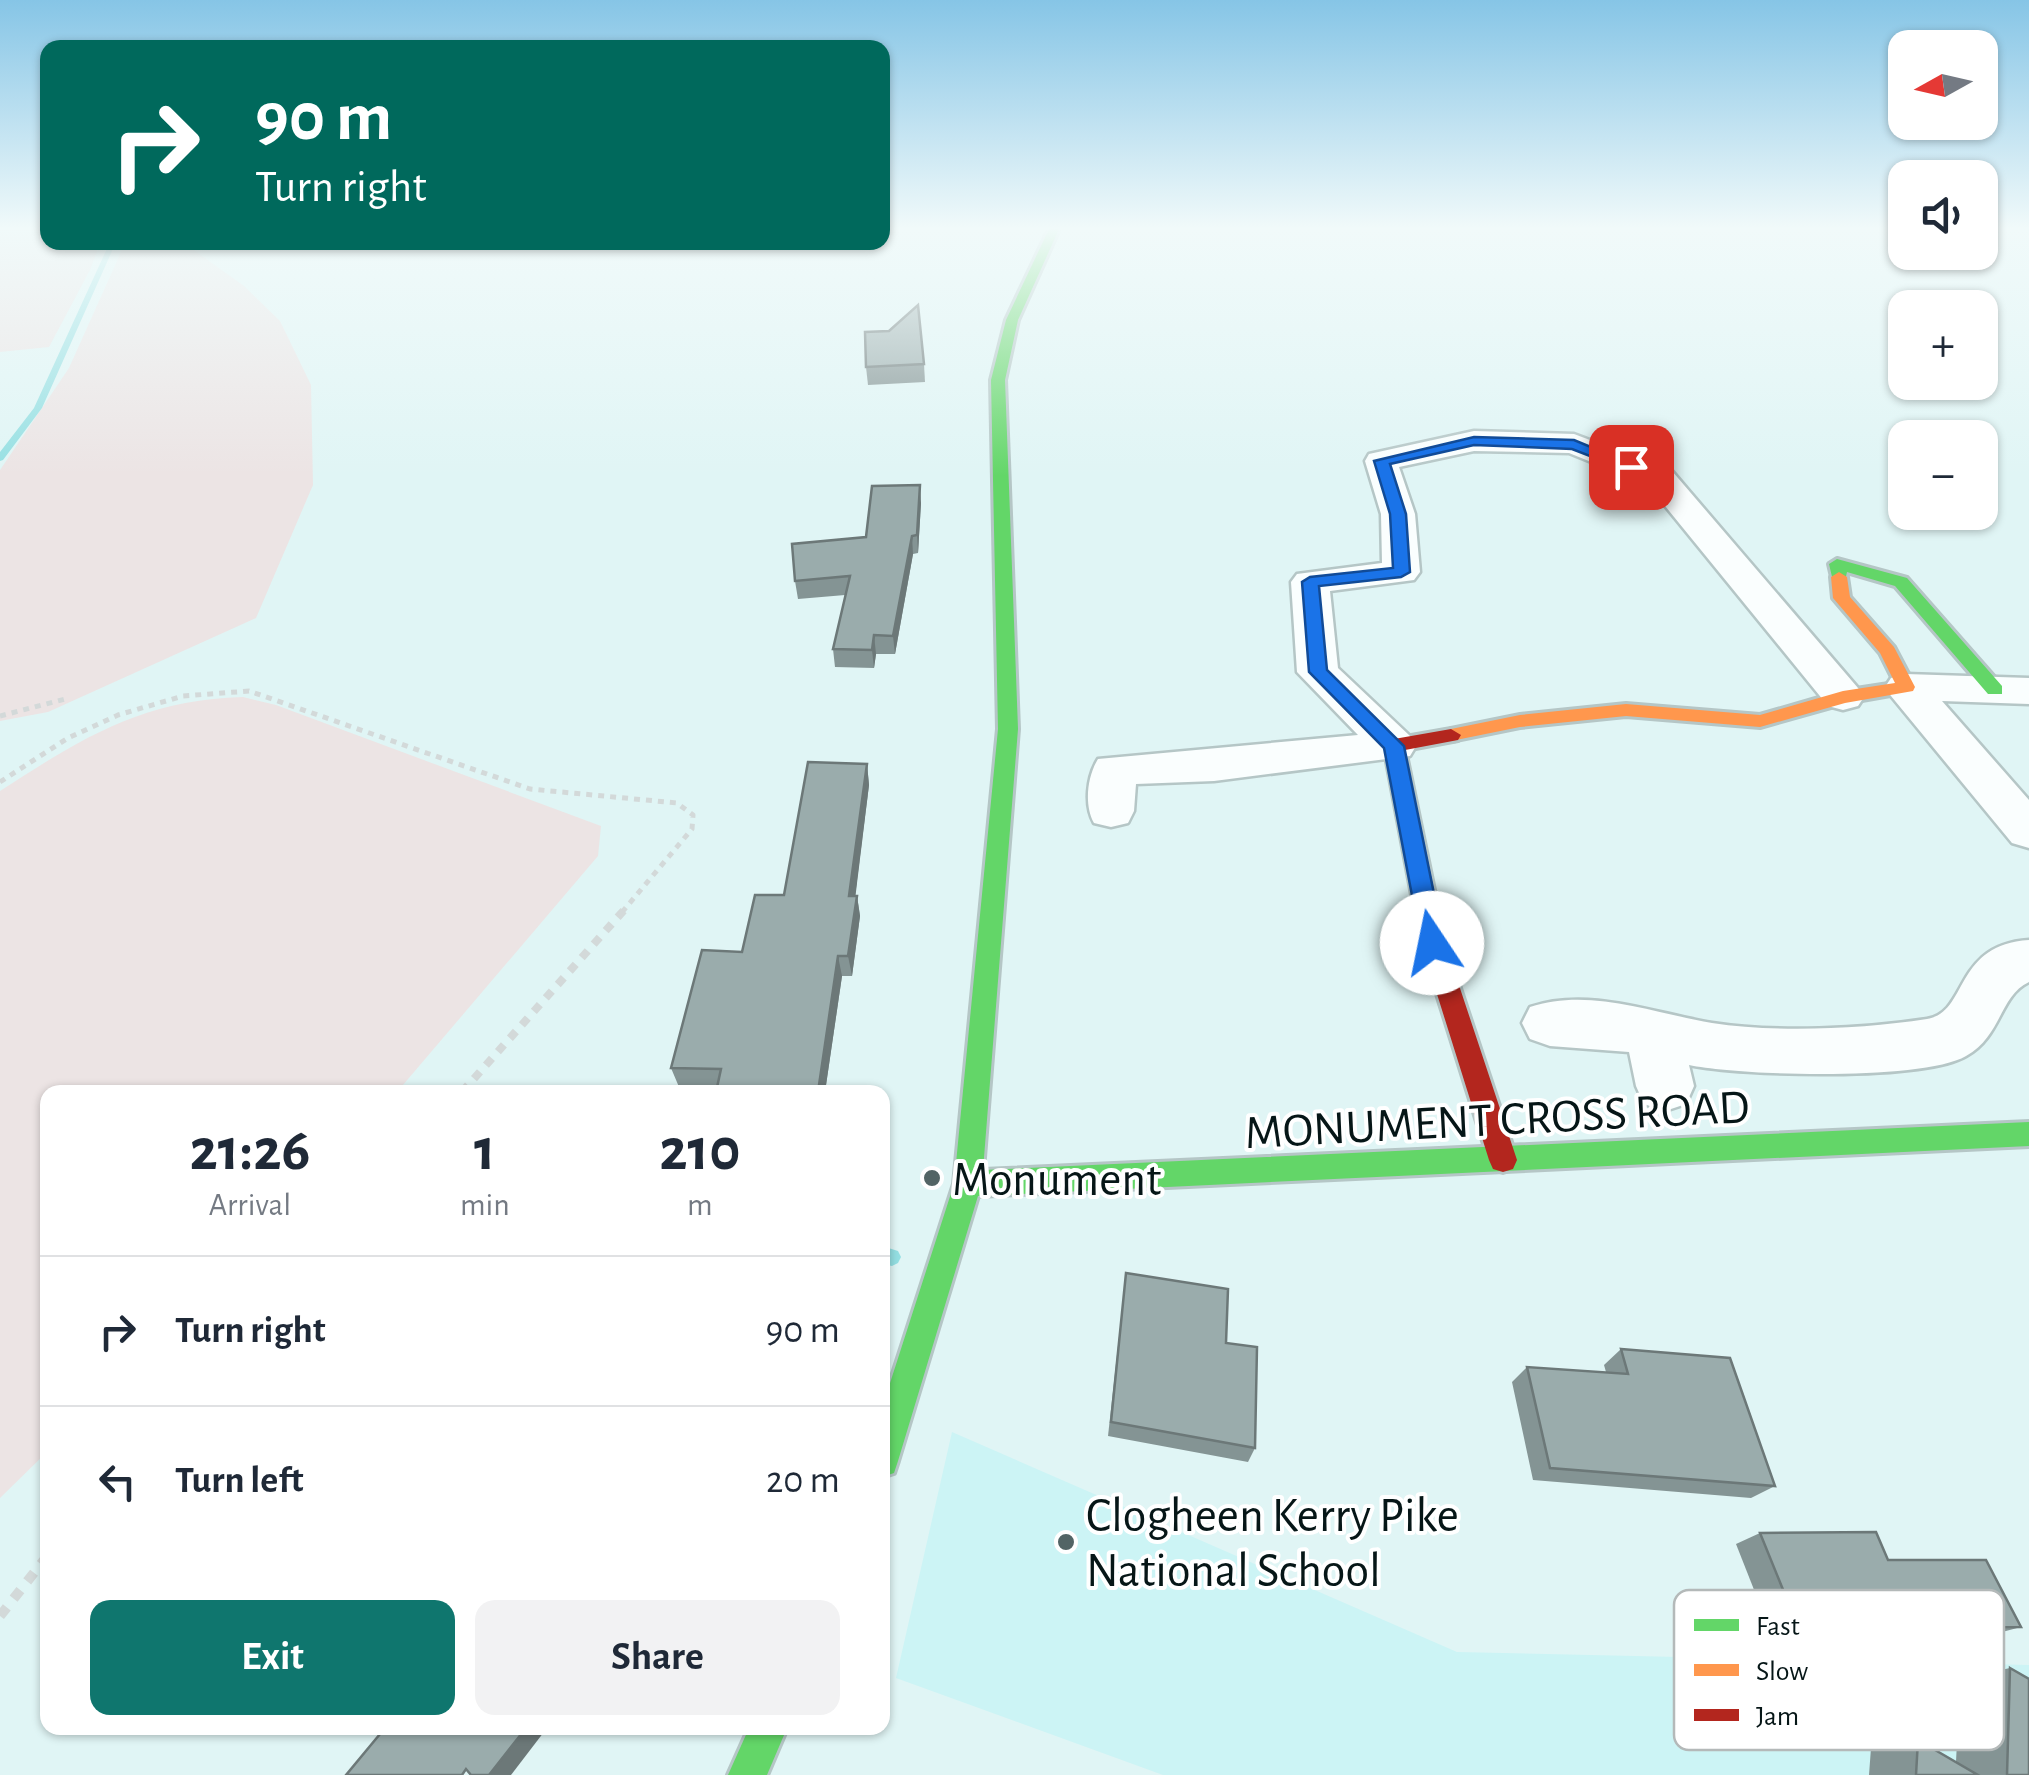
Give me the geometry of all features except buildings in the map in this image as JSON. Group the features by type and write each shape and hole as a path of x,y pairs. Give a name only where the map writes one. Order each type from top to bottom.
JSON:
{"street":[{"path":"890,1435 968,1184 1008,729 998,380 1002,346 1015,310"},
{"path":"1503,1160 1432,943 1394,746 1318,672 1310,582 1401,572 1398,514 1381,461 1474,441 1574,444 1660,478 1842,697"},
{"path":"2012,691 1901,582 1837,564 1842,598 1888,652 1906,687 2029,831"},
{"path":"1111,812 1114,770 1214,766 1394,746 1520,721 1626,710 1760,721 1842,697 1906,687 2012,691"},
{"path":"1550,1023 1612,1025 1659,1060 1714,1046 1871,1049 1946,1040 1974,1018 1989,981 2014,962 2029,961"},
{"name":"MONUMENT CROSS ROAD","path":"968,1184 2029,1134"},
{"path":"748,1775 765,1735"}],"path":[{"path":"0,782 78,733 177,698 223,690 249,691 530,789 677,802 688,808 693,814 692,829 684,842 468,1085"},
{"path":"0,716 65,699"},
{"path":"0,1616 40,1566"}],"shaded area":[{"path":"0,310 69,310 49,347 0,352"},
{"path":"95,310 269,310 280,321 311,385 313,485 256,618 48,712 0,721 0,470 69,368"},
{"path":"243,697 276,705 601,826 598,856 403,1085 40,1085 40,1459 0,1498 0,791 114,725 143,714 207,700"},
{"name":"Clogheen Kerry Pike National School","path":"952,1432 1457,1652 1674,1657 1674,1750 2004,1750 2004,1664 2029,1665 2029,1775 1163,1775 896,1678"}],"waterway":[{"path":"0,458 38,408 82,310"}],"traffic: fast":[{"path":"890,1435 968,1184 1008,729 998,380 1017,310"},
{"path":"1839,577 1837,564 1901,582 1995,690"},
{"path":"968,1184 2029,1134"},
{"path":"747,1775 765,1735"}],"traffic: slow":[{"path":"1451,735 1520,721 1626,710 1760,721 1843,697 1906,687 1888,651 1842,598 1839,577"}],"traffic: jam":[{"path":"1451,735 1394,746 1433,943 1503,1160"}],"place":[{"name":"Monument","path":"932,1178"},
{"name":"Clogheen Kerry Pike National School","path":"1066,1542"}],"route":[{"path":"1432,943 1394,746 1318,672 1310,582 1401,572 1398,514 1381,461 1474,441 1574,444 1631,467"}]}
